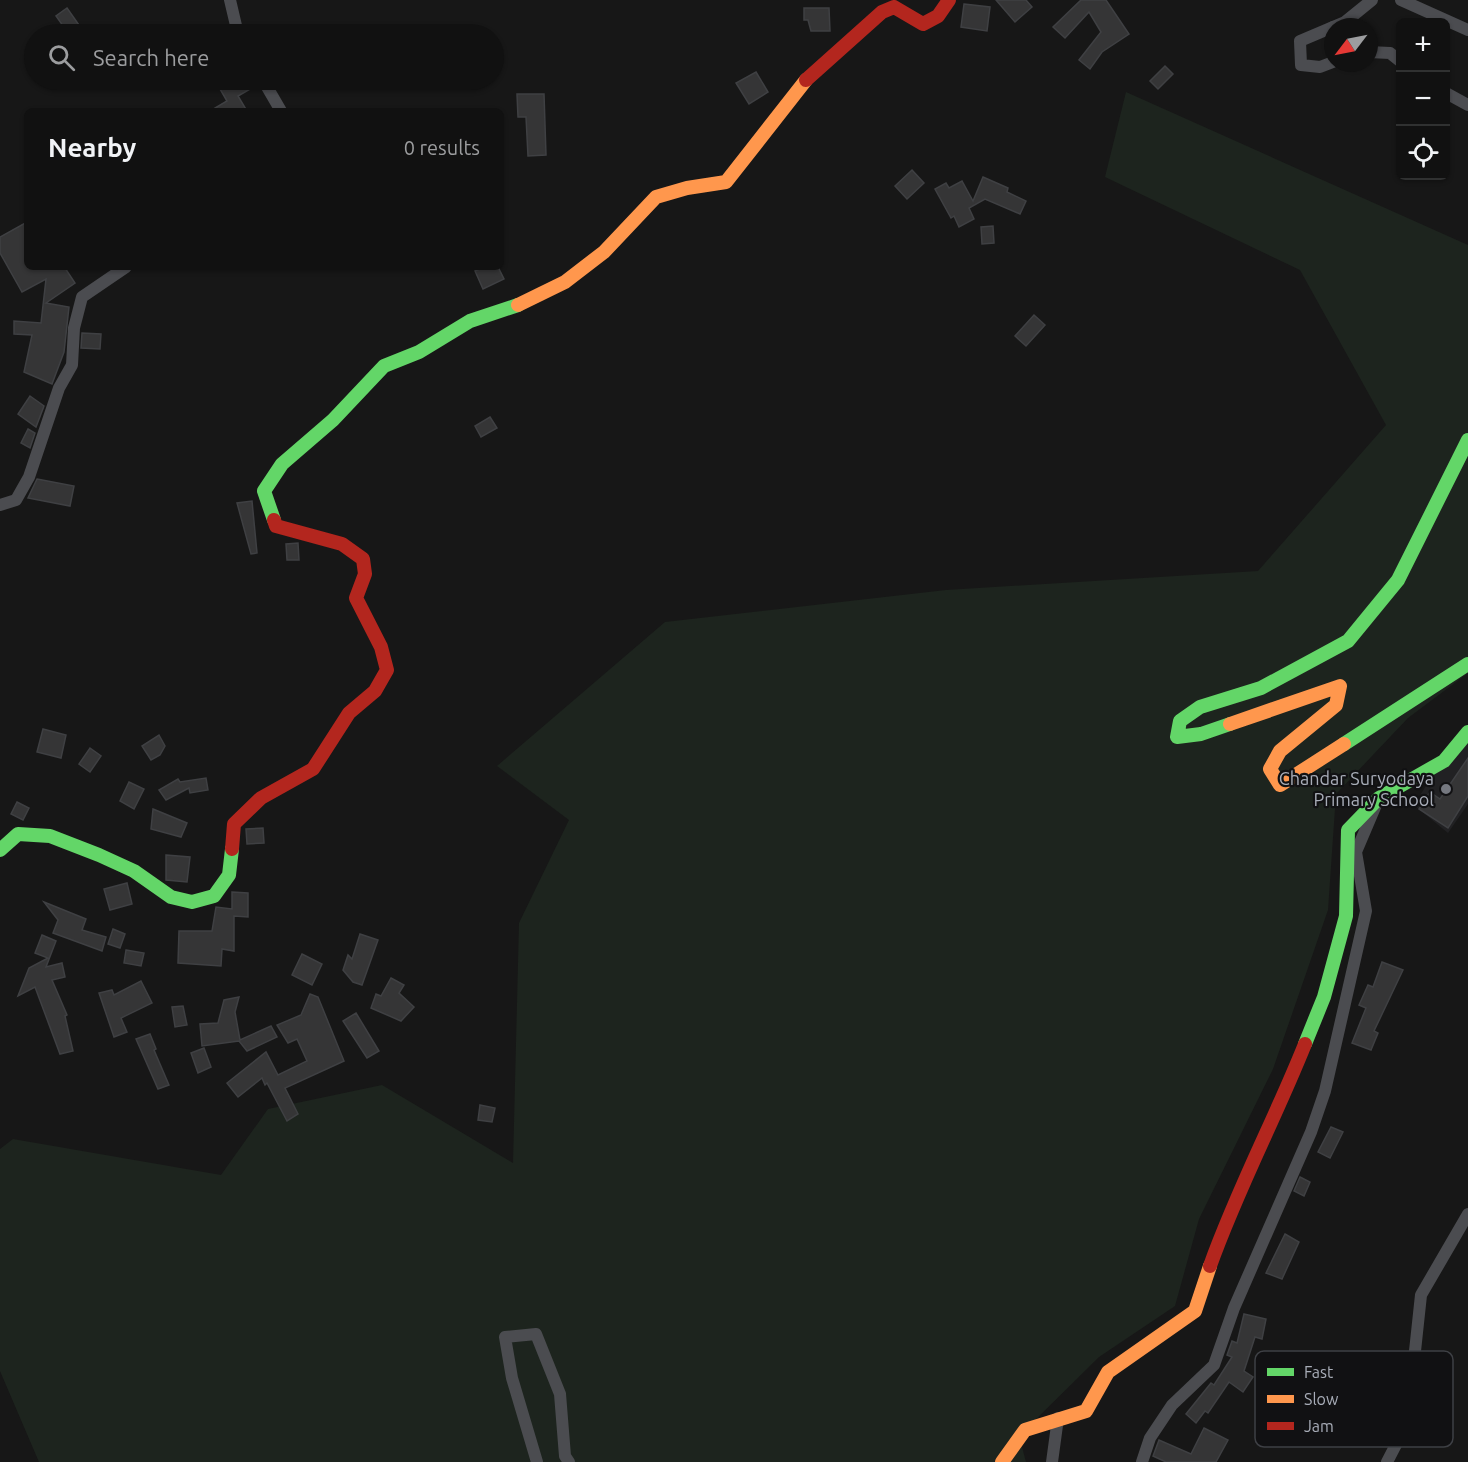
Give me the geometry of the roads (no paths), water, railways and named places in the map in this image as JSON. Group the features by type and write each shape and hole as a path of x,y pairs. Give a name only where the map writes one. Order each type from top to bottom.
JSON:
{"street":[{"path":"230,0 236,24"},
{"path":"0,850 18,834 50,836 134,871 171,897 192,902 214,896 229,875 234,824 261,798 313,769 349,713 375,691 387,670 381,647 356,598 365,574 363,559 342,544 276,526 264,491 282,464 333,420 384,366 419,352 470,321 529,301 565,282 604,252 656,197 687,188 726,182 798,87 882,12 894,7 923,24 938,16 949,0"},
{"path":"1349,18 1372,0"},
{"path":"1401,0 1468,30"},
{"path":"1324,31 1300,41 1301,65 1324,65"},
{"path":"1378,52 1390,53 1396,57"},
{"path":"269,90 279,108"},
{"path":"1450,95 1468,105"},
{"path":"0,505 16,500 29,477 59,388 72,365 74,328 82,297 122,270"},
{"path":"1468,440 1398,580 1348,641 1261,688 1200,707 1180,721 1177,737 1201,734 1340,686 1336,705 1280,752 1270,769 1280,785 1468,664"},
{"path":"1002,1462 1025,1430 1086,1411 1108,1372 1195,1311 1227,1218 1285,1094 1324,997 1346,916 1348,830 1379,798 1444,761 1468,732"},
{"path":"1142,1462 1150,1438 1172,1405 1214,1365 1234,1308 1311,1132 1325,1090 1366,911 1356,852 1379,798"},
{"path":"1415,1351 1421,1295 1468,1214"},
{"path":"537,1462 512,1378 505,1337 536,1334 560,1394 565,1456 569,1462"},
{"path":"1052,1462 1058,1418"},
{"path":"1387,1462 1395,1447"}],"place":[{"name":"Chandar Suryodaya Primary School","path":"1446,789"}]}
